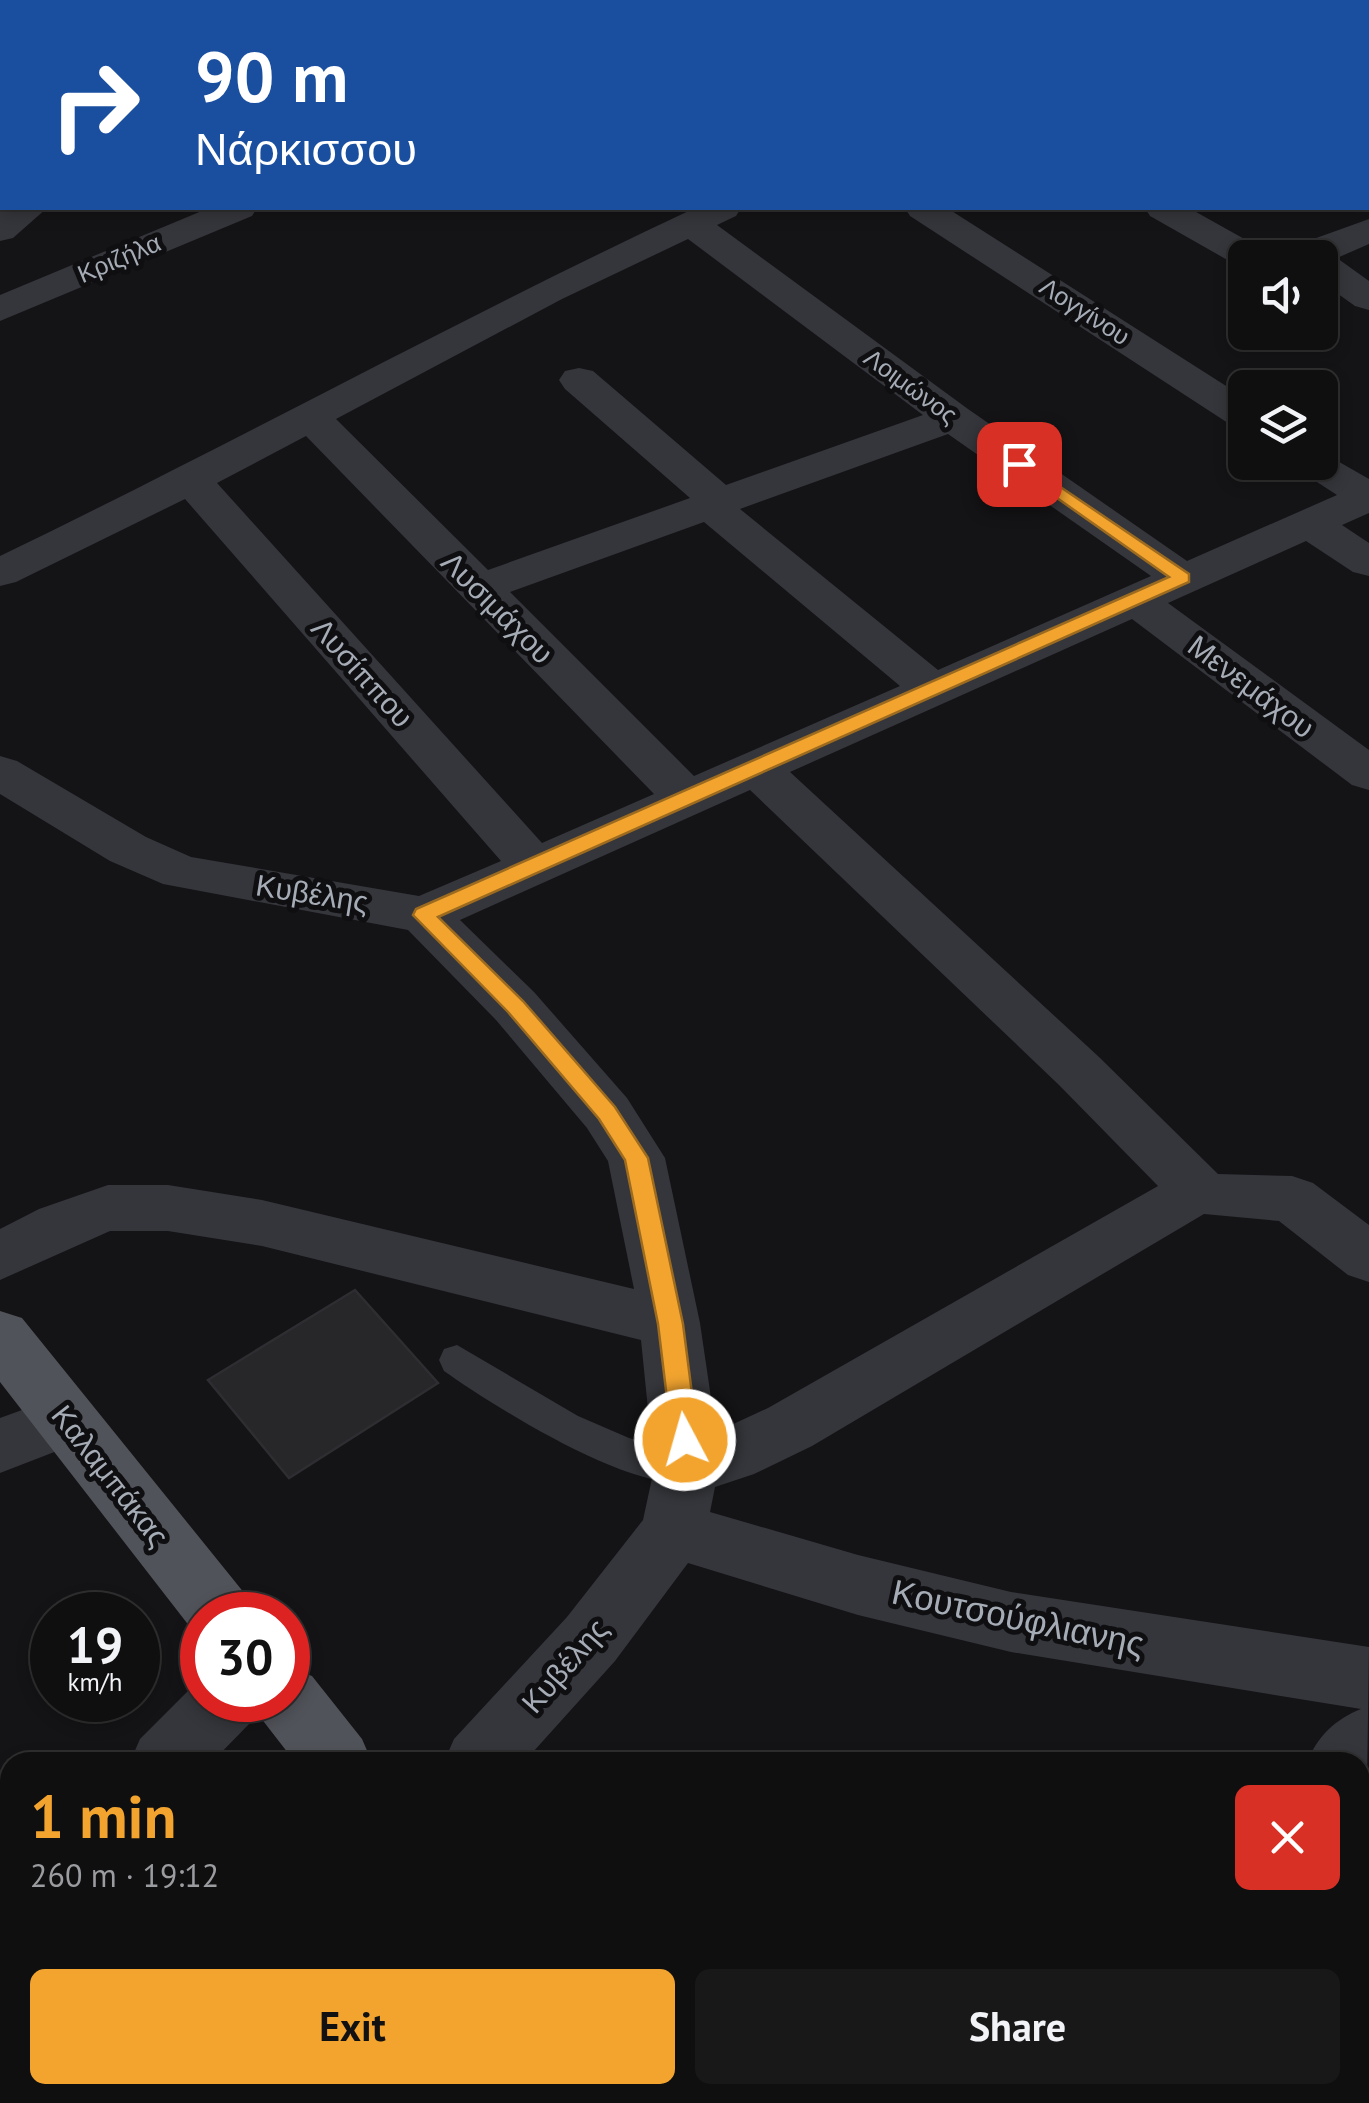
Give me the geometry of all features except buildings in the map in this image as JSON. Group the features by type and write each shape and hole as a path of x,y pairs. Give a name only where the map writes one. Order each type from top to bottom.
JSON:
{"main road":[{"name":"Καλαμπάκας","path":"0,1336 203,1592"},
{"path":"306,1722 329,1752"}],"street":[{"path":"0,230 26,210"},
{"name":"Κριζήλα","path":"0,309 233,210"},
{"name":"Λογγίνου","path":"927,210 1228,405"},
{"path":"1166,210 1228,245"},
{"path":"0,573 190,480 548,291 708,216"},
{"name":"Λοιμώνος","path":"708,216 954,418 1182,578"},
{"path":"1338,245 1369,230"},
{"path":"1338,278 1369,298"},
{"path":"578,380 714,503 932,689"},
{"name":"Λυσιμάχου","path":"310,416 476,589 686,798"},
{"path":"476,589 954,418"},
{"path":"1338,477 1369,497"},
{"name":"Λυσίππου","path":"190,480 534,866"},
{"path":"679,1499 683,1417 644,1179 624,1137 516,1006 424,915 1369,497"},
{"path":"1310,523 1369,563"},
{"name":"Μενεμάχου","path":"1134,599 1369,774"},
{"path":"755,767 1079,1071 1198,1190 1217,1196 1292,1200 1369,1258"},
{"name":"Κυβέλης","path":"0,772 128,848 182,872 424,915"},
{"path":"679,1499 731,1455 790,1427 1198,1190"},
{"path":"0,1256 60,1224 108,1208 168,1208 262,1223 670,1324"},
{"path":"0,1446 66,1420"},
{"name":"Κυβέλης","path":"488,1752 591,1639 648,1568 679,1499"},
{"name":"Κουτσούφλιανης","path":"679,1499 858,1585 1011,1622 1369,1679"},
{"path":"176,1752 204,1722"}],"lane":[{"path":"457,1360 521,1407 636,1458 679,1499"}],"route":[{"path":"685,1440 670,1324 644,1179 636,1158 607,1113 516,1006 424,915 1182,578 1019,464"}]}
